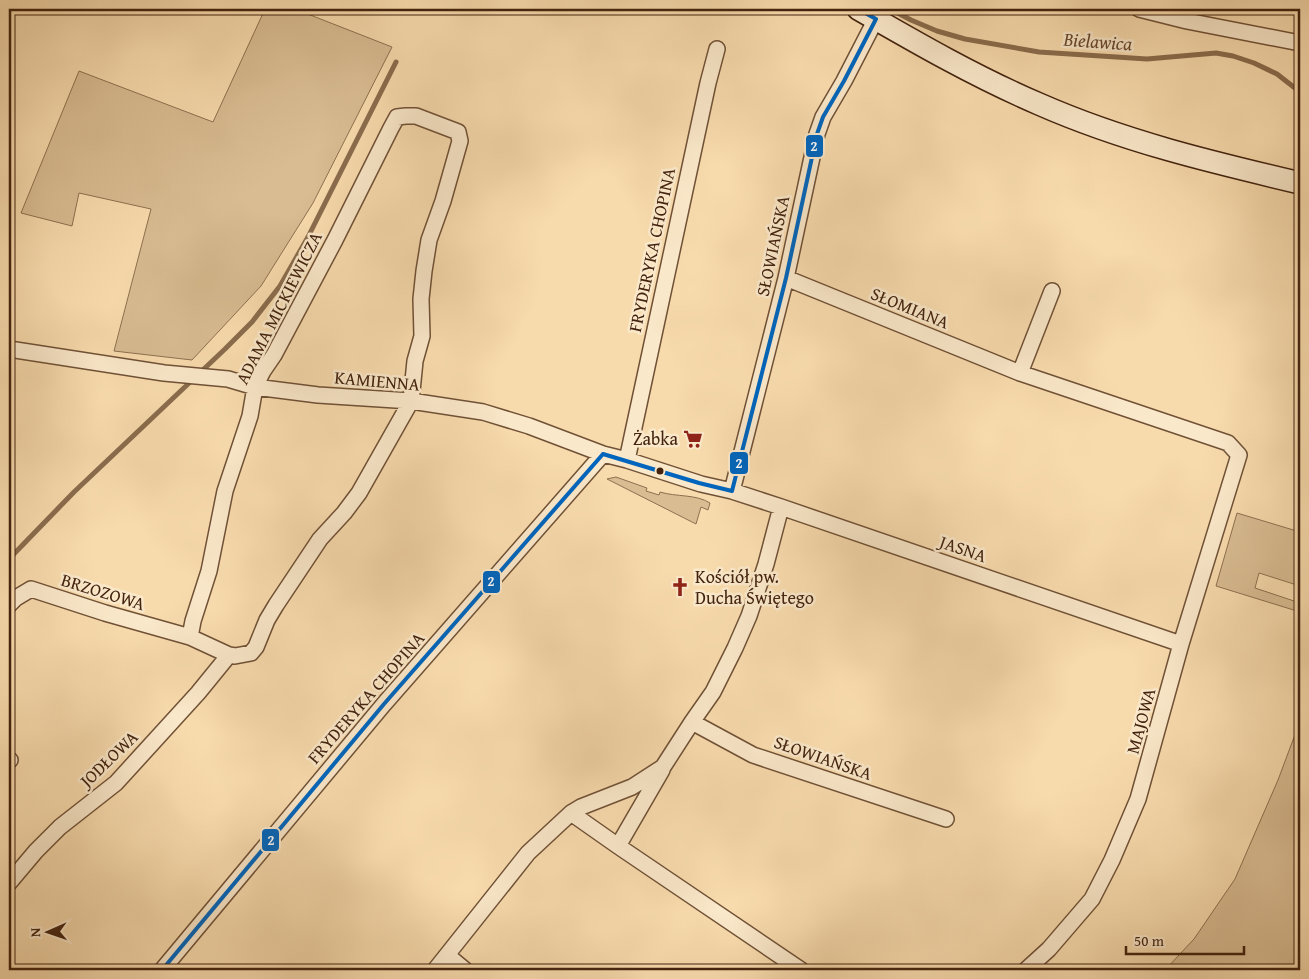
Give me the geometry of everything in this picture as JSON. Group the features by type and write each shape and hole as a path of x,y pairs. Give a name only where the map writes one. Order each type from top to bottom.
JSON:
{"main road":[{"path":"858,9 977,75 1064,114 1169,151 1300,183"}],"street":[{"path":"1139,9 1187,21 1300,43"},
{"name":"SŁOWIAŃSKA","path":"732,490 786,278 802,199 823,118 876,19"},
{"name":"FRYDERYKA CHOPINA","path":"627,460 703,102 717,49"},
{"name":"ADAMA MICKIEWICZA","path":"190,637 193,621 209,571 225,491 250,416 255,387 335,240 397,117 416,116 458,132 460,141 444,201 430,240 424,271 421,299 422,336 415,361 411,401"},
{"name":"SŁOMIANA","path":"786,278 1020,372 1228,443 1239,455"},
{"path":"1020,372 1052,291"},
{"name":"KAMIENNA","path":"9,350 164,373 228,380 255,387 318,395 411,401 483,412 529,426 603,454 701,484 732,490"},
{"path":"190,637 229,655 251,653 256,647 267,620 276,605 320,539 359,493 411,401"},
{"name":"FRYDERYKA CHOPINA","path":"162,970 384,704 603,454"},
{"name":"MAJOWA","path":"1026,970 1049,948 1092,899 1112,860 1138,799 1181,644 1239,455"},
{"name":"JASNA","path":"732,490 1181,644"},
{"path":"618,846 663,768 713,692 749,616 766,564 781,507"},
{"name":"BRZOZOWA","path":"9,605 16,598 31,589 105,613 190,637"},
{"name":"JODŁOWA","path":"9,883 36,851 60,827 116,783 229,655"},
{"name":"SŁOWIAŃSKA","path":"692,722 754,755 946,819"},
{"path":"434,970 528,854 571,813 581,807 632,788 663,768"},
{"path":"571,813 801,970"},
{"path":"447,955 465,970"}],"shaded area":[{"path":"265,9 295,9 392,47 313,203 261,286 192,360 114,351 151,209 79,193 72,226 21,213 79,71 213,122"},
{"path":"616,477 647,488 646,491 659,495 660,492 704,500 710,503 708,510 701,507 696,524 607,479"},
{"path":"1237,513 1300,532 1300,586 1259,573 1255,588 1300,603 1300,612 1216,586"},
{"path":"1300,716 1300,970 1165,970 1194,939 1235,879 1278,780"}],"waterway":[{"name":"Bielawica","path":"890,9 937,31 965,39 1039,52 1147,59 1216,53 1233,56 1277,74 1300,92"},
{"path":"9,559 74,492 252,322 280,286 308,237 396,62"}],"transit line":[{"name":"2","path":"603,454 732,491 786,278 817,134 823,117 876,19 858,9"},
{"name":"2","path":"162,970 384,704 603,454"}],"place":[{"name":"Żabka","path":"693,439"},
{"name":"Kościół pw. Ducha Świętego","path":"680,587"}]}
